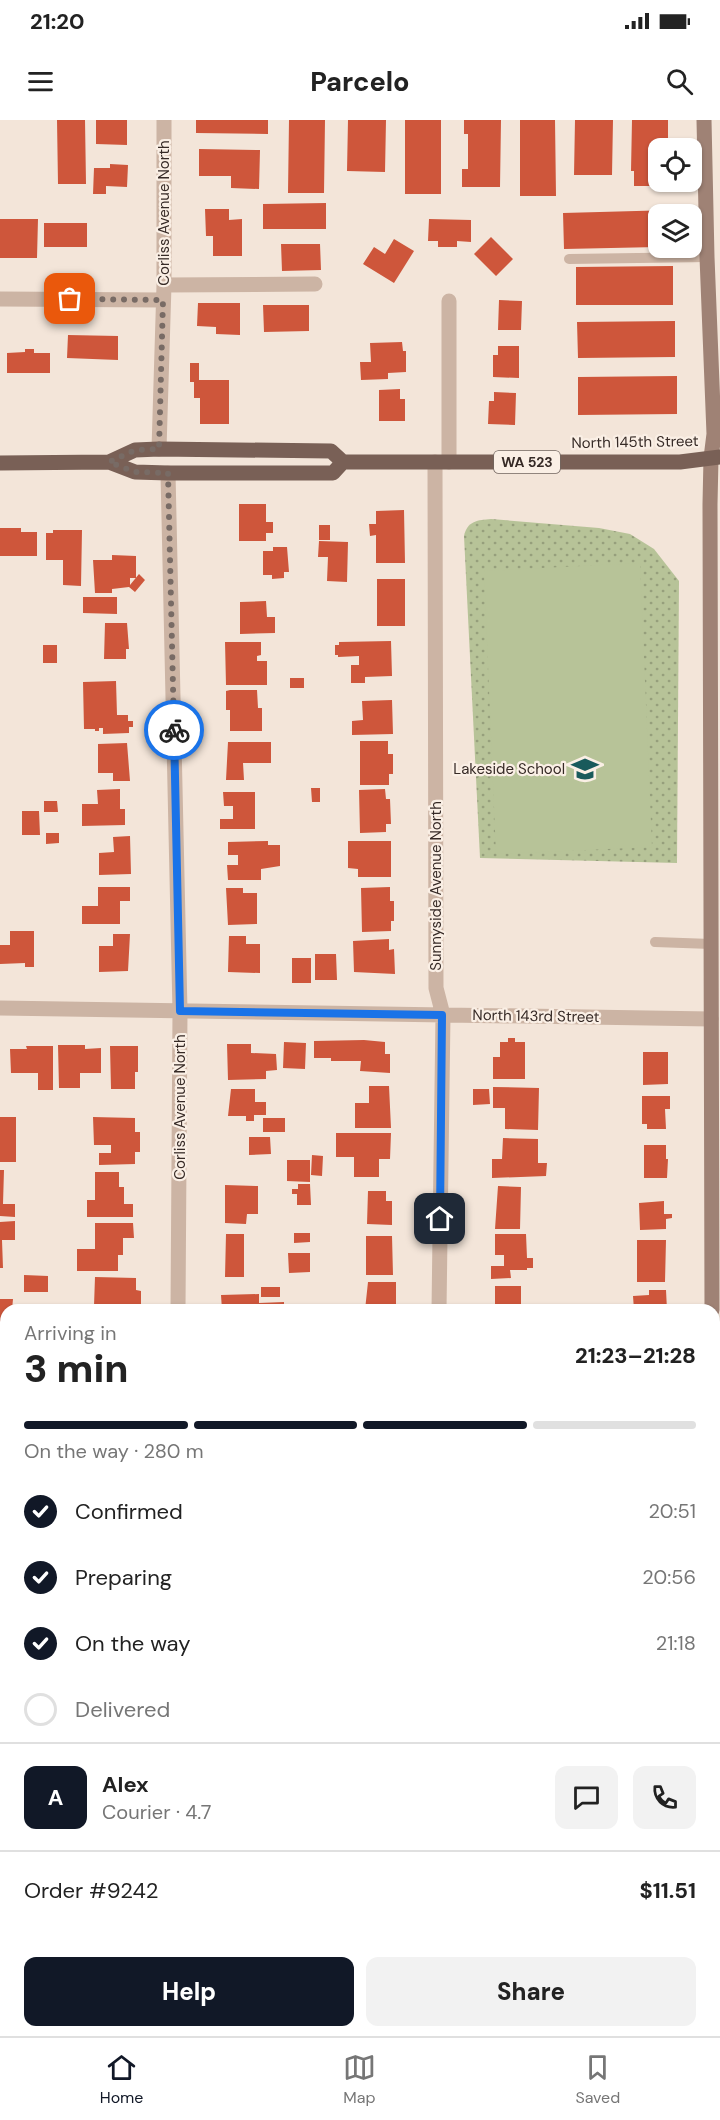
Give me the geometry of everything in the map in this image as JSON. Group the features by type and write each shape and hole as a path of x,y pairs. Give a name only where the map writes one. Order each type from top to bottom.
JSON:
{"main road":[{"name":"North 145th Street","path":"109,462 135,450 159,449 331,451 343,462 680,462 717,459"},
{"name":"North 145th Street","path":"0,463 109,462 135,472 168,473 333,473 343,462"}],"street":[{"name":"Corliss Avenue North","path":"159,449 164,292 164,120"},
{"path":"704,120 707,257 717,459 711,944 716,1200 712,1304"},
{"path":"0,299 315,284"},
{"name":"Sunnyside Avenue North","path":"439,1304 442,1015 436,988 442,462 449,301"},
{"name":"Corliss Avenue North","path":"168,473 180,1011 178,1304"},
{"name":"North 143rd Street","path":"0,1008 711,1019"}],"lane":[{"path":"569,259 707,257"},
{"path":"655,942 711,944"}],"green space":[{"path":"491,519 599,528 630,534 654,549 679,581 677,863 480,858 464,536 470,524"},
{"path":"640,563 652,847 496,854 484,571"}],"building":[{"path":"57,120 85,120 86,184 58,184"},
{"path":"96,120 127,120 127,145 96,144"},
{"path":"196,120 268,120 268,134 196,133"},
{"path":"289,120 325,120 324,193 288,193"},
{"path":"348,120 386,120 385,172 347,171"},
{"path":"405,120 441,120 441,194 405,194"},
{"path":"464,120 501,120 500,187 462,187 462,169 468,169 468,134 464,134"},
{"path":"520,120 555,120 556,196 520,196"},
{"path":"575,120 613,120 612,175 574,175"},
{"path":"632,120 668,120 668,138 648,138 648,186 634,186 634,171 631,171"},
{"path":"199,149 260,150 259,189 231,188 231,176 199,176"},
{"path":"110,164 128,165 127,187 106,186 106,194 93,194 94,168 110,168"},
{"path":"326,203 326,229 263,229 263,204"},
{"path":"205,209 229,209 229,220 242,219 242,256 213,256 213,236 206,236"},
{"path":"648,211 648,247 564,249 563,213"},
{"path":"0,219 38,219 37,258 0,258"},
{"path":"429,219 471,220 471,242 457,241 457,247 438,247 438,241 428,241"},
{"path":"44,223 87,223 87,247 44,247"},
{"path":"491,237 513,259 496,276 474,254"},
{"path":"394,239 414,251 394,283 363,264 374,247 385,254"},
{"path":"281,244 320,244 321,270 282,271"},
{"path":"673,266 673,305 576,305 576,267"},
{"path":"499,300 522,301 521,330 498,330"},
{"path":"198,303 240,303 240,335 216,334 216,327 197,326"},
{"path":"263,305 309,305 309,331 264,332"},
{"path":"675,321 675,357 578,358 577,322"},
{"path":"68,335 118,336 118,360 67,358"},
{"path":"402,342 403,351 406,351 406,372 388,373 388,379 361,380 360,362 371,362 370,343"},
{"path":"498,346 519,346 519,378 493,377 493,355 498,355"},
{"path":"25,349 34,349 34,353 50,353 50,373 7,373 7,353 25,352"},
{"path":"190,363 199,363 199,380 229,380 229,424 200,424 200,398 194,398 194,382 190,382"},
{"path":"677,376 677,414 578,415 578,377"},
{"path":"400,389 400,399 405,399 405,421 379,421 379,390"},
{"path":"494,392 516,393 515,425 488,424 489,401 494,401"},
{"path":"239,504 266,504 266,522 273,522 273,533 266,533 266,541 239,541"},
{"path":"404,510 405,563 376,563 376,535 370,536 369,524 376,524 376,511"},
{"path":"319,525 330,525 330,540 319,540"},
{"path":"0,528 21,528 21,532 37,532 37,556 0,556"},
{"path":"53,530 82,530 81,586 63,585 63,560 46,560 46,533 53,533"},
{"path":"319,541 348,542 347,582 327,581 328,557 318,557"},
{"path":"273,547 287,547 289,572 284,572 284,578 272,579 272,575 263,575 263,551 273,551"},
{"path":"112,555 136,556 136,578 139,574 145,580 135,592 129,587 112,589 112,593 95,593 93,560 112,560"},
{"path":"377,579 405,579 405,626 377,626"},
{"path":"83,597 117,597 117,614 83,613"},
{"path":"266,601 267,617 275,617 275,633 240,634 240,602"},
{"path":"105,623 127,623 129,649 126,649 126,659 104,659"},
{"path":"391,641 392,676 365,677 365,683 351,683 351,665 359,665 359,656 338,657 335,655 335,645 339,645 339,642"},
{"path":"225,642 261,642 261,655 257,656 257,661 267,661 267,685 226,685"},
{"path":"43,645 57,645 57,663 43,663"},
{"path":"290,678 304,678 304,688 290,688"},
{"path":"116,681 117,715 128,715 128,721 133,721 133,727 129,727 129,733 103,734 103,728 99,728 99,731 84,729 83,682"},
{"path":"257,690 258,708 262,708 262,731 230,731 230,710 226,710 226,691"},
{"path":"392,700 393,734 352,735 352,721 363,720 362,701"},
{"path":"360,741 388,741 388,754 393,754 393,774 389,774 389,785 360,785"},
{"path":"228,742 271,742 271,763 243,763 244,780 226,780"},
{"path":"127,743 130,781 113,781 113,773 98,773 98,744"},
{"path":"311,788 320,788 320,802 312,802"},
{"path":"120,789 120,809 125,809 125,825 82,826 82,804 98,804 97,790"},
{"path":"385,789 386,799 390,799 391,824 386,824 386,832 360,833 359,790"},
{"path":"223,792 255,792 255,829 220,829 220,819 233,819 233,806 224,806"},
{"path":"44,801 57,801 58,812 44,812"},
{"path":"22,811 39,811 40,835 22,835"},
{"path":"46,833 59,833 59,843 46,844"},
{"path":"130,836 131,874 99,875 99,853 114,852 113,837"},
{"path":"268,841 268,845 280,845 280,866 261,869 261,880 228,880 227,865 238,865 238,855 228,855 228,842"},
{"path":"348,841 391,841 391,877 358,877 358,869 348,868"},
{"path":"98,887 130,887 130,901 120,901 120,924 82,924 82,906 98,906"},
{"path":"390,887 390,901 394,901 394,921 391,921 391,931 362,932 361,888"},
{"path":"226,888 243,888 243,893 257,893 257,924 228,925"},
{"path":"10,931 34,931 34,967 25,967 25,963 0,964 0,945 10,945"},
{"path":"113,934 130,934 128,971 99,972 99,946 113,946"},
{"path":"229,936 246,936 246,944 260,944 260,973 228,972"},
{"path":"389,939 389,950 394,949 395,974 354,972 353,941"},
{"path":"315,954 336,954 337,980 315,980"},
{"path":"292,958 311,958 311,983 292,983"},
{"path":"508,1038 515,1038 515,1042 525,1042 525,1079 493,1079 493,1057 500,1057 500,1042 508,1042"},
{"path":"314,1041 385,1042 385,1054 390,1054 390,1073 360,1071 361,1061 331,1061 331,1058 314,1058"},
{"path":"284,1042 306,1043 305,1069 283,1068"},
{"path":"227,1044 251,1044 251,1053 276,1054 277,1070 266,1071 266,1079 228,1080"},
{"path":"58,1045 85,1045 85,1049 101,1048 101,1073 80,1073 80,1088 59,1088"},
{"path":"26,1046 53,1046 53,1090 38,1090 38,1073 11,1073 10,1049 27,1049"},
{"path":"110,1046 138,1046 138,1072 135,1072 135,1089 111,1089"},
{"path":"643,1052 668,1052 668,1084 643,1085"},
{"path":"369,1086 389,1086 391,1128 355,1128 355,1103 369,1103"},
{"path":"493,1087 539,1088 538,1130 505,1129 505,1108 493,1108"},
{"path":"231,1089 255,1089 255,1102 266,1102 266,1115 254,1115 254,1121 246,1121 246,1116 228,1116"},
{"path":"473,1089 489,1089 490,1104 473,1105"},
{"path":"642,1096 670,1096 670,1109 665,1109 666,1129 647,1129 647,1124 642,1124"},
{"path":"0,1117 16,1117 16,1162 0,1162"},
{"path":"93,1117 135,1118 135,1132 140,1132 140,1152 135,1152 135,1164 99,1165 99,1153 111,1153 111,1145 94,1145"},
{"path":"263,1118 285,1118 285,1132 263,1132"},
{"path":"336,1133 391,1133 390,1159 379,1159 379,1177 354,1177 354,1157 336,1157"},
{"path":"249,1137 270,1137 271,1154 249,1155"},
{"path":"503,1138 538,1139 538,1163 547,1163 546,1176 492,1178 492,1159 502,1159"},
{"path":"644,1145 666,1145 667,1178 644,1178"},
{"path":"312,1155 323,1156 322,1176 311,1175"},
{"path":"287,1160 310,1160 310,1182 287,1181"},
{"path":"0,1170 4,1170 3,1204 15,1204 15,1217 0,1216"},
{"path":"95,1172 119,1172 119,1187 124,1187 124,1204 133,1204 133,1217 87,1217 87,1200 95,1200"},
{"path":"298,1184 310,1184 311,1205 297,1205 297,1194 292,1194 292,1189 298,1189"},
{"path":"225,1185 258,1186 258,1214 247,1214 246,1224 225,1223"},
{"path":"498,1186 521,1187 520,1229 495,1229"},
{"path":"368,1191 386,1191 386,1201 392,1201 392,1225 367,1224"},
{"path":"664,1201 664,1214 672,1214 672,1218 666,1219 666,1229 640,1230 639,1203"},
{"path":"15,1221 15,1240 2,1240 3,1268 0,1268 0,1222"},
{"path":"95,1223 133,1223 134,1238 123,1238 123,1255 118,1255 118,1271 77,1271 77,1249 95,1249"},
{"path":"294,1233 310,1233 310,1242 294,1243"},
{"path":"226,1234 244,1234 244,1277 225,1277"},
{"path":"495,1234 526,1234 527,1258 533,1258 533,1268 510,1270 511,1278 491,1279 491,1266 504,1266 504,1255 495,1255"},
{"path":"366,1236 392,1236 393,1275 366,1275"},
{"path":"637,1240 666,1240 665,1282 637,1282"},
{"path":"288,1253 310,1253 310,1272 289,1273"},
{"path":"24,1275 48,1276 48,1292 24,1292"},
{"path":"95,1277 136,1278 136,1290 141,1291 141,1304 94,1304"},
{"path":"368,1282 396,1282 396,1304 366,1304"},
{"path":"495,1286 521,1286 521,1304 495,1304"},
{"path":"261,1287 280,1287 280,1297 261,1297"},
{"path":"649,1290 666,1290 667,1304 634,1304 633,1296 649,1295"},
{"path":"259,1294 259,1303 284,1302 284,1304 222,1304 221,1295"},
{"path":"0,1299 13,1299 13,1304 0,1304"}],"way so far":[{"path":"70,299 163,300 159,449 135,450 109,462 135,472 168,473 174,730"}],"place":[{"name":"Lakeside School","path":"585,769"}],"route":[{"path":"174,730 180,1011 442,1015 440,1219"}]}
